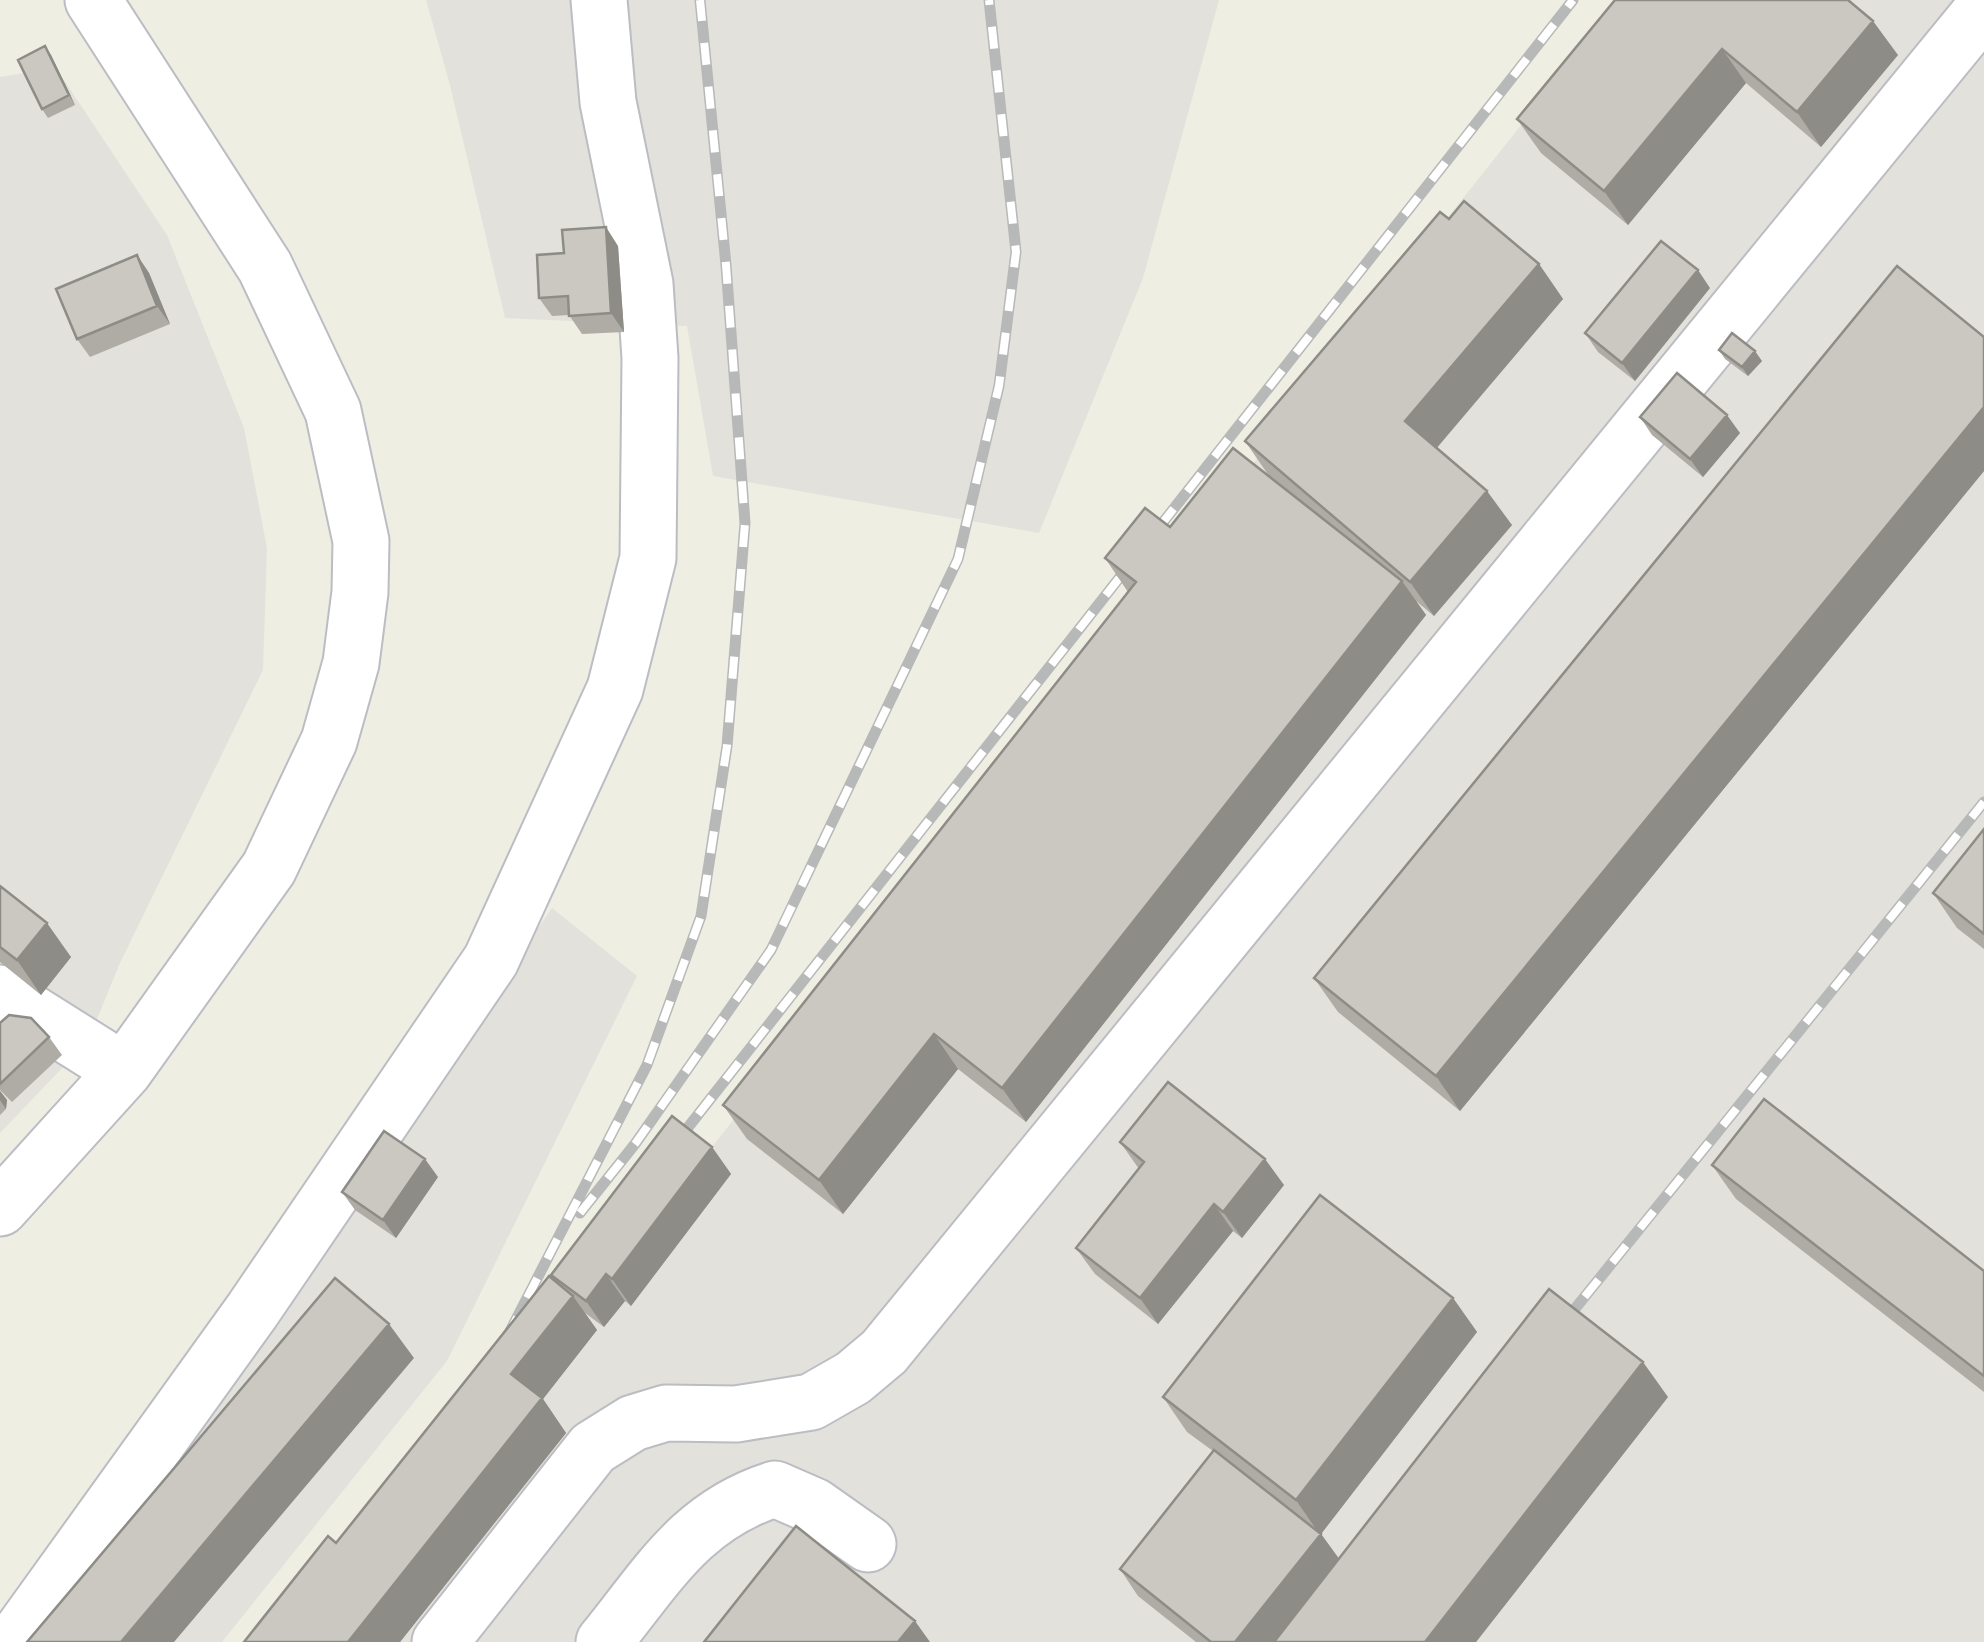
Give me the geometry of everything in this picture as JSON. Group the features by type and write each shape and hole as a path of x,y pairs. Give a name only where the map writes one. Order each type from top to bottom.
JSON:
{"street":[{"path":"0,1208 124,1071 270,868 330,741 351,663 360,592 361,541 333,411 265,267 92,0"},
{"path":"14,1642 252,1311 491,960 615,689 648,558 650,358 646,284 608,102 600,0"},
{"path":"440,1642 593,1448 634,1423 666,1413 736,1414 811,1402 853,1378 884,1352 1984,8"},
{"path":"0,993 124,1071"},
{"path":"604,1642 690,1537 741,1500 775,1490 814,1506 868,1544"}],"shaded area":[{"path":"426,0 1219,0 1143,278 1039,533 713,476 687,326 505,318"},
{"path":"1620,0 1984,0 1984,1642 320,1642"},
{"path":"56,68 167,235 244,428 267,548 263,670 120,963 88,1041 0,1133 0,77"},
{"path":"552,908 637,976 447,1361 222,1642 50,1642"}],"building":[{"path":"1615,0 1848,0 1873,21 1797,112 1722,49 1604,191 1517,119"},
{"path":"45,46 69,95 42,109 18,60"},
{"path":"1464,201 1539,264 1405,421 1487,491 1410,582 1245,441 1440,212 1449,219"},
{"path":"606,227 611,313 569,316 568,296 539,298 537,255 564,253 562,230"},
{"path":"1661,241 1698,270 1622,363 1585,333"},
{"path":"137,255 157,306 77,339 56,289"},
{"path":"1897,266 1984,337 1984,407 1436,1076 1314,978"},
{"path":"1732,333 1755,351 1742,367 1719,350"},
{"path":"1677,373 1727,415 1690,459 1640,417"},
{"path":"1233,448 1402,581 1002,1088 934,1034 819,1180 723,1105 1136,582 1105,558 1145,508 1170,527"},
{"path":"1984,829 1984,934 1933,893"},
{"path":"0,886 47,923 17,960 0,947"},
{"path":"9,1015 31,1018 49,1037 0,1084 0,1023"},
{"path":"1168,1082 1265,1159 1223,1212 1214,1204 1140,1298 1076,1248 1144,1162 1120,1142"},
{"path":"1764,1099 1984,1271 1984,1376 1712,1165"},
{"path":"672,1116 712,1147 612,1279 606,1274 586,1301 551,1275"},
{"path":"384,1131 425,1159 383,1220 342,1192"},
{"path":"1320,1195 1453,1298 1296,1500 1163,1397"},
{"path":"549,1276 573,1296 511,1374 542,1398 348,1642 244,1642 328,1536 336,1543"},
{"path":"335,1278 389,1324 121,1642 27,1642"},
{"path":"1549,1289 1643,1362 1425,1642 1274,1642"},
{"path":"1214,1450 1321,1534 1235,1642 1211,1642 1120,1569"},
{"path":"796,1526 915,1621 898,1642 704,1642"}],"railway":[{"path":"507,1337 647,1065 701,916 727,746 745,523 726,265 700,0"},
{"path":"580,1213 635,1144 771,950 958,559 999,386 1016,252 989,0"},
{"path":"671,1149 1573,0"},
{"path":"1557,1331 1984,802"}]}
